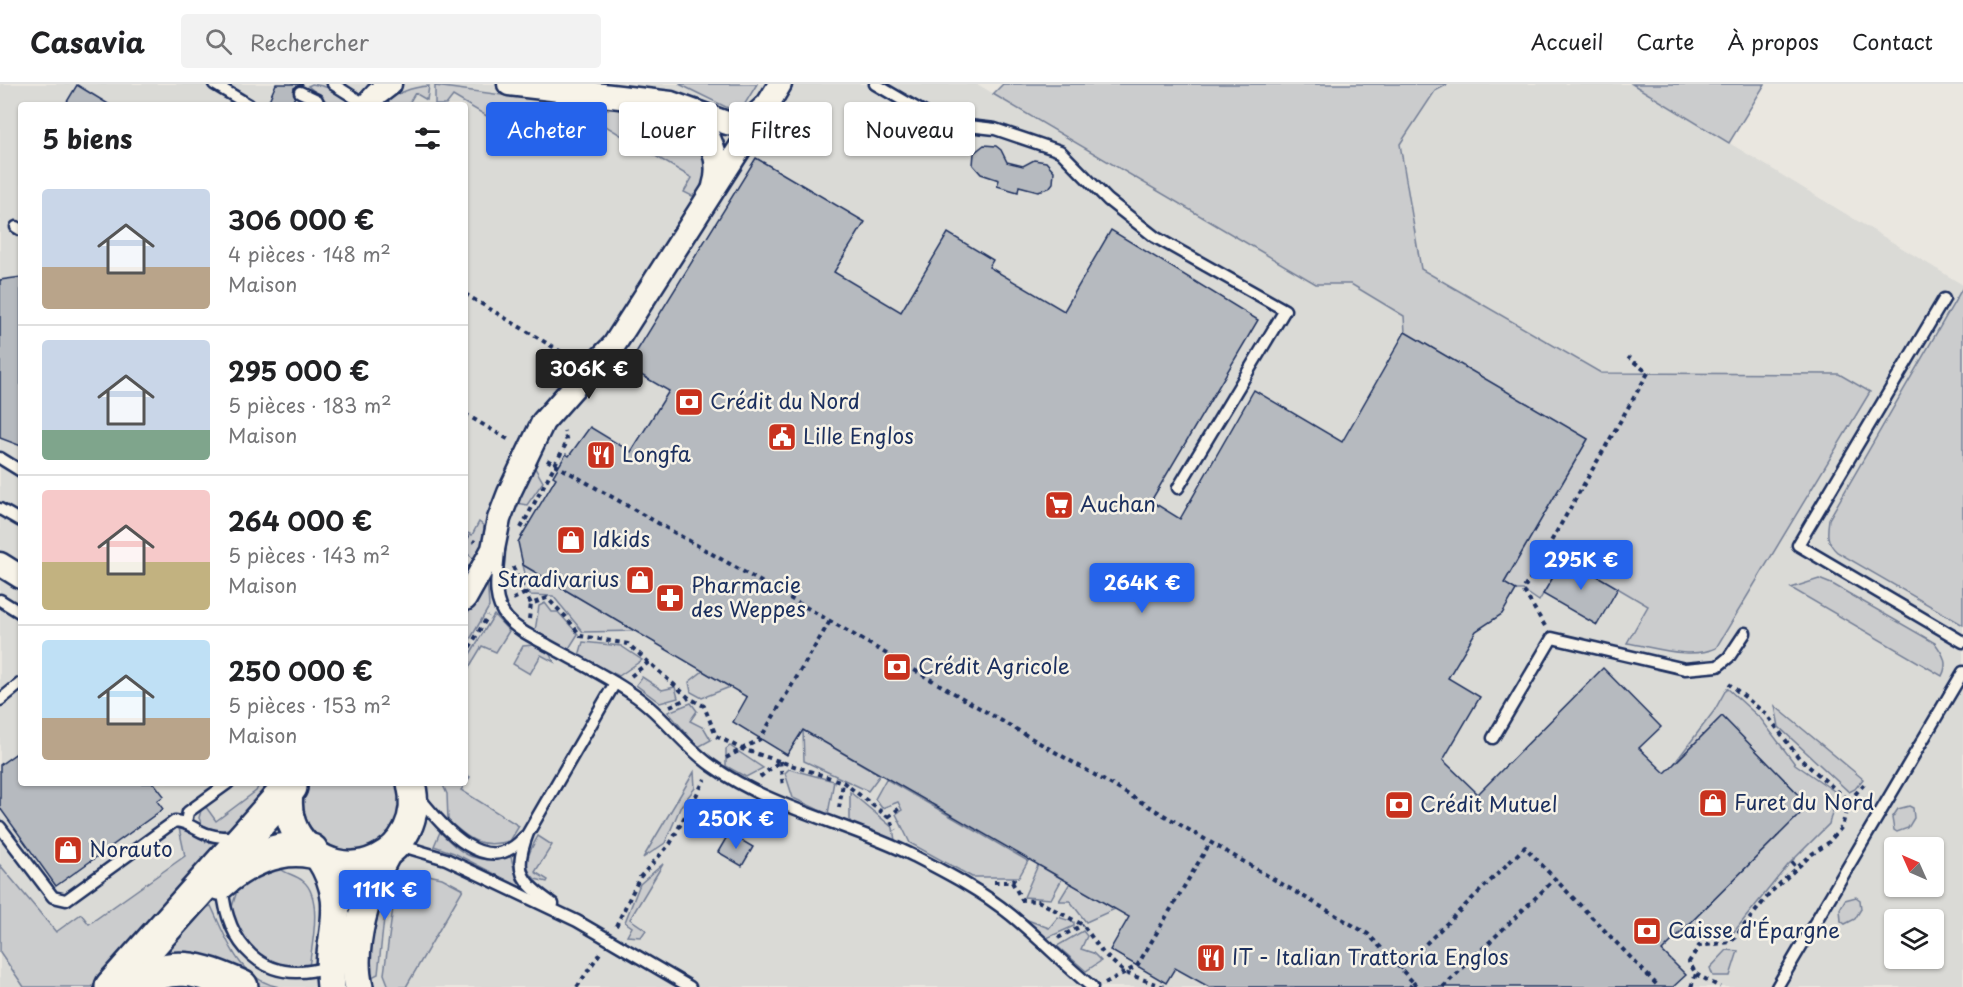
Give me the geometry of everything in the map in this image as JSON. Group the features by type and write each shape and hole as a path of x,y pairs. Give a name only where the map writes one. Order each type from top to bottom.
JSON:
{"highway":[{"path":"112,987 290,786"},
{"path":"141,956 222,881 243,865 260,857 292,850 315,854"},
{"path":"130,987 151,974 180,968 205,972 241,987"}],"street":[{"path":"370,102 390,84"},
{"path":"509,84 662,102"},
{"path":"769,102 780,84"},
{"path":"710,196 718,173 714,156"},
{"path":"468,594 493,549 509,493 543,423 614,345 735,156"},
{"path":"0,564 18,575"},
{"path":"291,786 288,805 291,822 299,838 331,875 335,892 336,921 331,976"},
{"path":"359,987 357,963 364,909 376,873 410,825 413,811 412,786"},
{"path":"315,854 331,862 350,865 369,862 390,851"}],"lane":[{"path":"214,84 244,102"},
{"path":"333,84 362,102"},
{"path":"368,102 375,84"},
{"path":"875,84 942,123 995,129 1060,151 1108,200 1155,237 1285,310 1178,488"},
{"path":"300,92 318,102"},
{"path":"1944,299 1798,545 1963,642"},
{"path":"0,458 18,469"},
{"path":"0,509 18,519"},
{"path":"497,529 500,550 495,583 498,605 508,620 527,634 621,681 691,749 712,766 760,793 872,838 942,871 1003,909 1094,987"},
{"path":"0,600 18,611"},
{"path":"1493,738 1552,638 1685,669 1718,666 1729,657 1745,633"},
{"path":"1777,987 1963,672"},
{"path":"412,786 455,837 481,852 496,853 510,849 528,833 621,681"},
{"path":"0,700 18,685"},
{"path":"186,822 188,812 224,786"},
{"path":"0,827 53,897 66,900 175,821 186,822 197,830 215,837 243,838"},
{"path":"528,833 519,863 528,885 577,921"},
{"path":"390,851 409,848 446,859 577,921 690,987"},
{"path":"222,881 224,905 232,934 243,954 255,968 270,977 288,980 331,976"}],"path":[{"path":"468,296 590,369"},
{"path":"1552,638 1522,590 1648,373 1628,357"},
{"path":"468,416 528,451"},
{"path":"520,531 567,442 561,420"},
{"path":"559,466 1368,934 1417,987"},
{"path":"512,566 531,604 548,598 567,617 581,636 628,644 689,698 704,706 716,736 742,748 843,782 888,817 900,836"},
{"path":"468,650 491,611 498,605"},
{"path":"577,987 609,940 640,877 670,844 712,766 760,739 830,621"},
{"path":"621,681 650,662"},
{"path":"1729,684 1767,715 1799,758 1849,801"},
{"path":"664,708 689,698"},
{"path":"754,782 780,761"},
{"path":"780,761 784,795"},
{"path":"1720,987 1696,974 1689,962 1699,946 1731,942 1772,891 1827,844 1842,827 1849,801 1867,781"},
{"path":"837,818 843,782"},
{"path":"888,817 901,807"},
{"path":"1094,987 1137,966 1210,843"},
{"path":"1400,969 1525,847 1659,987"},
{"path":"1792,862 1797,868"},
{"path":"1012,882 1016,877"},
{"path":"1443,987 1555,879"},
{"path":"984,882 1012,882"},
{"path":"1012,882 1022,900 1038,901 1083,924 1103,953 1125,973 1154,986 1164,987"},
{"path":"1052,942 1083,924"},
{"path":"1691,987 1696,974"},
{"path":"1410,987 1413,982"}],"shaded area":[{"path":"0,84 977,84 1316,284 1351,284 1404,316 1548,343 1421,268 1400,144 1435,91 1448,84 1632,84 1963,285 1963,987 0,987"},
{"path":"312,84 328,88 338,92 350,102 327,102 308,86"},
{"path":"679,84 757,84 746,102 729,102 729,109"},
{"path":"1003,84 1448,84 1435,91 1400,144 1421,269 1601,373 1839,374 1870,392 1716,648 1684,653 1627,643 1648,606 1565,557 1539,601 1523,590 1516,590 1504,583 1588,439 1405,332 1404,316 1351,284 1316,284 993,94"},
{"path":"1632,84 1765,84 1729,143"},
{"path":"429,86 427,100 415,93 410,102 387,102 404,91"},
{"path":"435,86 549,102 486,102 486,116 468,105 468,102 463,102 453,96 448,102 435,102"},
{"path":"607,106 619,108 619,134 607,127"},
{"path":"656,156 707,156 704,184 692,196 684,192 692,178"},
{"path":"1963,287 1963,625 1837,552 1829,541 1828,533 1829,519"},
{"path":"529,455 537,461 535,468 543,482 527,505 510,502"},
{"path":"479,522 484,526 486,544 476,560 468,554 468,533 472,535"},
{"path":"523,565 635,631 583,632 553,596 530,595"},
{"path":"487,575 489,607 468,643 468,612"},
{"path":"1819,579 1834,585 1935,643 1944,659 1945,667 1942,676 1791,588"},
{"path":"545,603 552,612 558,612 578,634 568,650 535,631 539,606"},
{"path":"494,615 509,631 496,652 482,646 468,669 468,657"},
{"path":"583,642 621,646 642,660 619,676 579,656"},
{"path":"534,645 549,653 554,662 541,655 530,674 513,664 523,646"},
{"path":"703,671 730,687 702,698 691,692 689,682"},
{"path":"642,677 662,690 675,687 678,698 660,703 636,685"},
{"path":"1727,688 1761,719 1795,764 1837,793 1829,824 1788,865 1733,933 1699,936 1692,940 1677,936 1809,805 1722,716 1674,764 1714,711"},
{"path":"691,703 697,711 690,721 704,728 711,740 698,747 668,712"},
{"path":"1775,706 1863,779 1855,789 1849,792 1779,727"},
{"path":"803,730 880,775 868,791 804,761"},
{"path":"730,746 763,768 746,777 726,766 726,749"},
{"path":"789,769 834,781 828,814 793,798 785,773"},
{"path":"694,772 695,788 681,806 665,843 643,858"},
{"path":"886,779 1028,861 1019,877 972,877 910,843 896,814 902,810 898,802 882,808 875,799"},
{"path":"258,786 270,786 237,827 219,831 202,825 199,818 201,810 206,807 216,821 256,791"},
{"path":"307,786 397,786 400,801 396,819 385,837 370,848 352,851 335,848 320,838 309,824 304,805"},
{"path":"443,786 464,786 461,790 519,826 510,841 491,844 469,838 448,820 447,794"},
{"path":"850,792 893,828 896,847 850,825"},
{"path":"1909,806 1913,808 1914,818 1908,828 1897,832 1894,830 1892,818 1898,809"},
{"path":"179,828 185,828 206,842 223,844 225,847 92,987 24,987 0,952 0,865 56,932 81,914 89,924 185,856"},
{"path":"440,832 457,848 471,856 488,859 511,857 517,880 526,890 454,853 434,846"},
{"path":"538,836 552,845 535,872 548,880 547,882 535,879 530,874 527,863"},
{"path":"663,864 630,919 646,930 641,937 627,936 632,927 625,922 640,884"},
{"path":"1038,865 1062,879 1051,899 1024,897"},
{"path":"279,868 303,881 313,898 315,922 309,967 266,968 238,932 231,910 241,878"},
{"path":"419,873 442,878 463,889 406,987 389,987 384,974 395,893 402,880"},
{"path":"1070,883 1115,909 1086,922 1070,901 1059,901"},
{"path":"1856,897 1860,900 1861,909 1855,919 1845,924 1841,921 1840,909 1845,900"},
{"path":"377,902 382,902 385,909 378,974 372,977 369,975 370,950"},
{"path":"211,906 229,944 244,967 265,983 279,987 259,987 209,965 136,977"},
{"path":"1017,916 1049,928 1058,917 1074,922 1074,926 1047,938"},
{"path":"1083,931 1087,936 1081,949 1093,953 1101,961 1086,971 1057,946"},
{"path":"1727,950 1738,951 1730,976 1713,976 1710,968"}],"building":[{"path":"276,84 303,84 294,88 295,97 292,102 268,102"},
{"path":"77,85 105,102 67,102"},
{"path":"984,145 996,146 1001,150 1007,162 1023,166 1034,160 1046,162 1054,171 1053,183 1049,188 1038,191 1019,186 1018,192 997,186 999,180 981,174 973,165 975,152"},
{"path":"756,158 865,222 834,272 901,312 948,233 993,260 989,267 1064,311 1111,230 1258,320 1151,501 1180,519 1254,390 1342,442 1405,332 1588,439 1504,583 1516,590 1502,614 1476,631 1448,678 1480,697 1443,760 1478,794 1603,668 1661,727 1639,748 1665,773 1722,716 1809,805 1662,951 1686,975 1673,987 1209,987 1175,968 1166,983 1110,950 1129,917 803,730 787,755 733,722 747,697 523,565 518,542 556,478 553,476 566,454 569,456 590,427 631,452 669,391 627,367"},
{"path":"18,277 18,445 0,438 0,280"},
{"path":"1565,557 1618,588 1597,625 1543,594"},
{"name":"Norauto","path":"18,752 18,786 156,786 164,796 157,801 163,809 56,886 0,808 0,765"},
{"path":"729,833 753,847 742,866 718,852"}],"place":[{"name":"Crédit du Nord","path":"689,402"},
{"name":"Lille Englos","path":"782,437"},
{"name":"Longfa","path":"601,455"},
{"name":"Auchan","path":"1059,505"},
{"name":"Idkids","path":"571,540"},
{"name":"Stradivarius","path":"640,580"},
{"name":"Pharmacie des Weppes","path":"670,598"},
{"name":"Crédit Agricole","path":"897,667"},
{"name":"Furet du Nord","path":"1713,803"},
{"name":"Crédit Mutuel","path":"1399,805"},
{"name":"Norauto","path":"68,850"},
{"name":"Caisse d'Épargne","path":"1647,931"},
{"name":"IT - Italian Trattoria Englos","path":"1211,958"}]}
